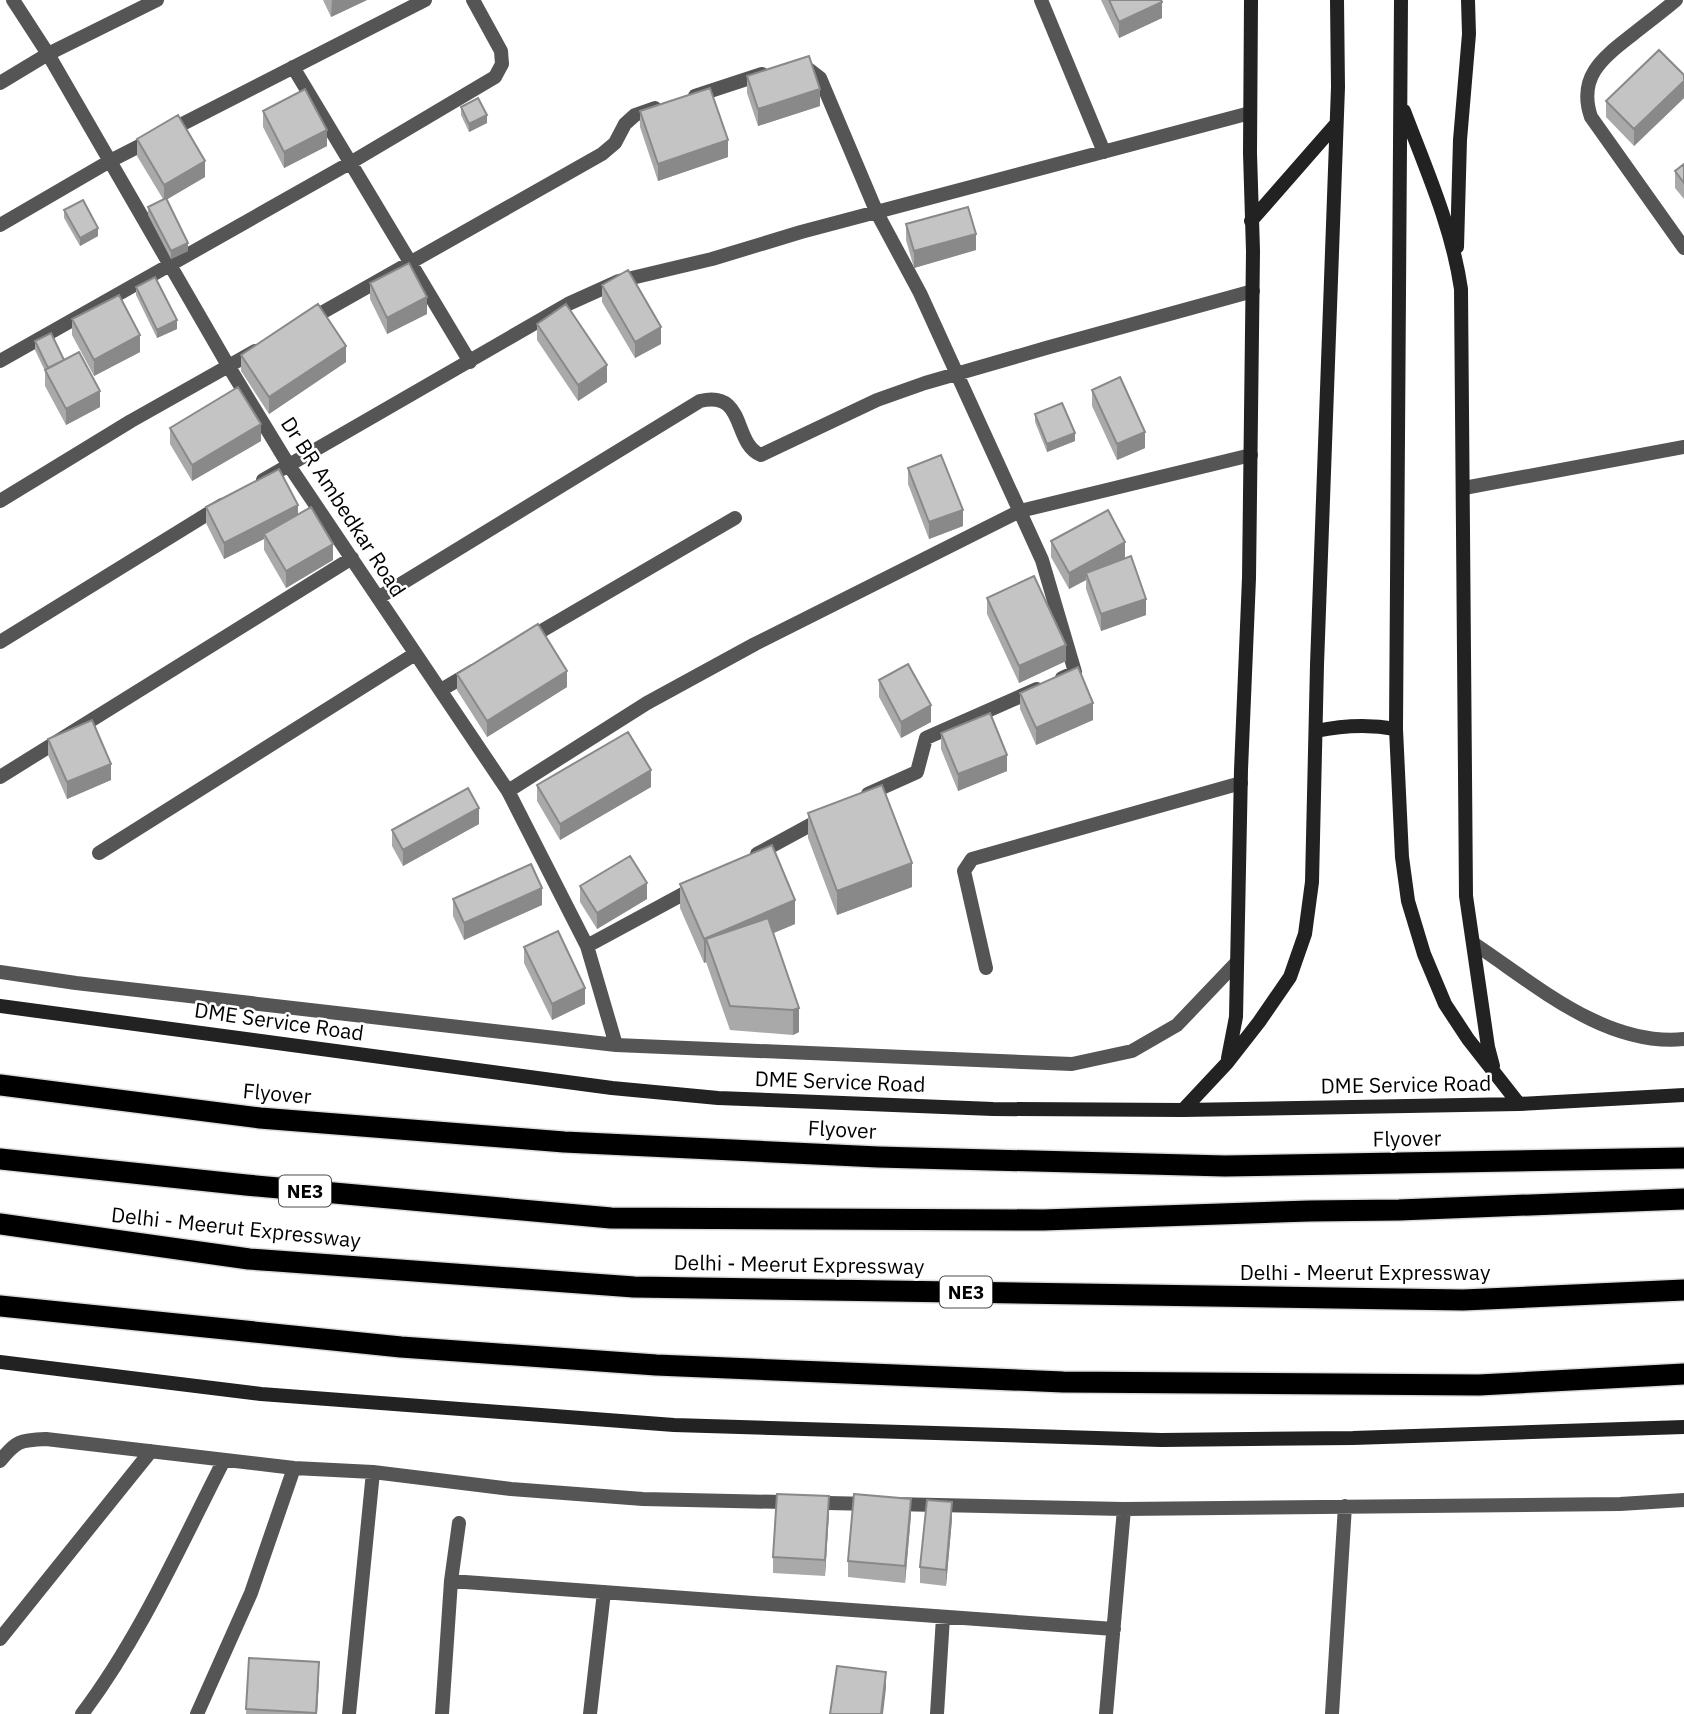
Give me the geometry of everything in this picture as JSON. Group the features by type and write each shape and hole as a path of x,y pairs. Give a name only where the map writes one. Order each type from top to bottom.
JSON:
{"highway":[{"name":"Flyover","path":"0,1085 287,1121 564,1142 878,1157 1225,1166 1684,1158"},
{"name":"Delhi - Meerut Expressway","path":"0,1159 611,1219 688,1217 1044,1220 1684,1199"},
{"name":"Delhi - Meerut Expressway","path":"0,1224 249,1259 635,1287 1463,1300 1684,1290"},
{"path":"0,1306 401,1348 656,1365 1049,1382 1479,1385 1684,1374"}],"main road":[{"path":"1227,1063 1236,1017 1251,454 1251,0"},
{"path":"1183,1110 1227,1063 1259,1022 1290,977 1305,934 1312,882 1336,124 1337,0"},
{"path":"1401,0 1396,729 1402,857 1409,901 1424,954 1445,1004 1468,1039 1519,1104"},
{"path":"1471,2 1460,140 1457,259 1461,289 1464,488 1466,896 1488,1047 1495,1074"},
{"path":"1400,99 1457,259"},
{"path":"1251,221 1336,124"},
{"path":"1316,731 1356,725 1396,729"},
{"name":"DME Service Road","path":"0,1006 612,1088 718,1098 992,1110 1183,1110 1519,1104 1684,1095"},
{"path":"0,1362 261,1394 674,1424 1161,1440 1353,1438 1684,1427"}],"street":[{"name":"Dr BR Ambedkar Road","path":"13,0 48,54 288,464 508,790 587,946 616,1045"},
{"path":"0,83 48,54 157,0"},
{"path":"0,225 110,161 425,0"},
{"path":"0,361 350,163 495,77 502,64 501,51 473,0"},
{"path":"1041,0 1104,152"},
{"path":"1676,0 1607,55 1595,69 1588,85 1587,107 1612,148 1684,248"},
{"path":"293,67 470,362"},
{"path":"301,325 602,154 615,143 625,124 635,115 781,68 807,68 820,78 877,213 920,293 1042,560 1075,672 926,738 918,772 859,798"},
{"path":"254,485 568,304 619,281 712,259 801,232 1251,113"},
{"path":"378,598 700,401 713,398 725,401 753,449 761,455 877,400 958,373 1253,291"},
{"path":"0,501 131,421 265,346"},
{"path":"1464,488 1684,447"},
{"path":"508,790 647,703 755,643 1020,511 1251,454"},
{"path":"0,642 231,500"},
{"path":"511,649 735,518"},
{"path":"0,776 352,558"},
{"path":"99,853 415,654"},
{"path":"441,690 488,663"},
{"path":"986,968 964,871 972,859 1241,783"},
{"path":"741,863 835,811"},
{"path":"587,946 705,882"},
{"path":"1473,943 1593,1020 1651,1040 1684,1039"},
{"path":"0,972 616,1045 1072,1064 1132,1051 1177,1025 1237,962"},
{"path":"0,1461 13,1444 26,1440 46,1440 294,1468 373,1472 499,1488 643,1499 1124,1509 1620,1504 1684,1500"},
{"path":"0,1639 151,1451"},
{"path":"82,1714 103,1686 156,1594 224,1460"},
{"path":"197,1714 251,1593 294,1468"},
{"path":"349,1714 373,1472"},
{"path":"1332,1714 1345,1506"},
{"path":"1106,1714 1124,1509"},
{"path":"442,1714 458,1523"},
{"path":"452,1581 1114,1629"},
{"path":"590,1714 604,1592"},
{"path":"937,1714 943,1617"}],"building":[{"path":"1109,0 1161,0 1162,2 1119,22"},
{"path":"1659,50 1684,75 1684,81 1634,129 1606,101"},
{"path":"809,56 820,89 758,109 747,76"},
{"path":"710,88 728,140 658,164 640,111"},
{"path":"305,89 327,130 284,152 263,111"},
{"path":"478,98 487,115 469,124 461,107"},
{"path":"178,115 205,161 164,185 137,139"},
{"path":"1684,164 1684,183 1675,171"},
{"path":"166,198 188,243 171,251 148,207"},
{"path":"83,200 98,228 80,238 64,210"},
{"path":"968,207 976,234 914,251 906,224"},
{"path":"409,263 427,297 387,318 370,283"},
{"path":"628,270 661,327 635,342 602,285"},
{"path":"155,277 177,320 157,330 136,287"},
{"path":"119,295 140,335 94,360 72,319"},
{"path":"318,304 346,346 269,397 241,355"},
{"path":"566,304 607,365 578,385 537,324"},
{"path":"51,333 64,360 48,368 35,341"},
{"path":"79,352 100,391 66,409 45,370"},
{"path":"1120,377 1145,432 1117,444 1092,390"},
{"path":"238,387 261,424 192,465 170,428"},
{"path":"1062,403 1075,433 1047,444 1035,414"},
{"path":"941,455 963,510 929,522 908,468"},
{"path":"279,469 298,505 224,543 206,507"},
{"path":"311,507 333,544 286,571 264,534"},
{"path":"1108,510 1125,542 1069,573 1051,541"},
{"path":"1131,556 1146,599 1101,614 1086,573"},
{"path":"1034,576 1066,645 1019,666 987,598"},
{"path":"538,624 567,671 487,721 457,674"},
{"path":"908,664 931,705 901,722 879,680"},
{"path":"1078,667 1093,703 1036,728 1020,693"},
{"path":"990,713 1007,755 958,774 941,733"},
{"path":"92,720 111,764 67,782 48,739"},
{"path":"628,732 651,770 560,824 537,785"},
{"path":"882,785 912,863 837,891 808,813"},
{"path":"468,788 479,808 403,850 392,830"},
{"path":"772,845 795,900 704,939 680,884"},
{"path":"630,856 647,883 597,913 580,886"},
{"path":"531,864 542,888 464,923 453,899"},
{"path":"768,918 799,1008 793,1010 730,1006 706,939"},
{"path":"558,931 585,988 552,1004 524,947"},
{"path":"777,1494 829,1496 825,1560 773,1557"},
{"path":"854,1494 911,1499 905,1566 848,1561"},
{"path":"927,1500 952,1502 946,1570 920,1567"},
{"path":"249,1658 319,1662 316,1713 246,1709"},
{"path":"837,1666 886,1672 881,1714 830,1714"}]}
